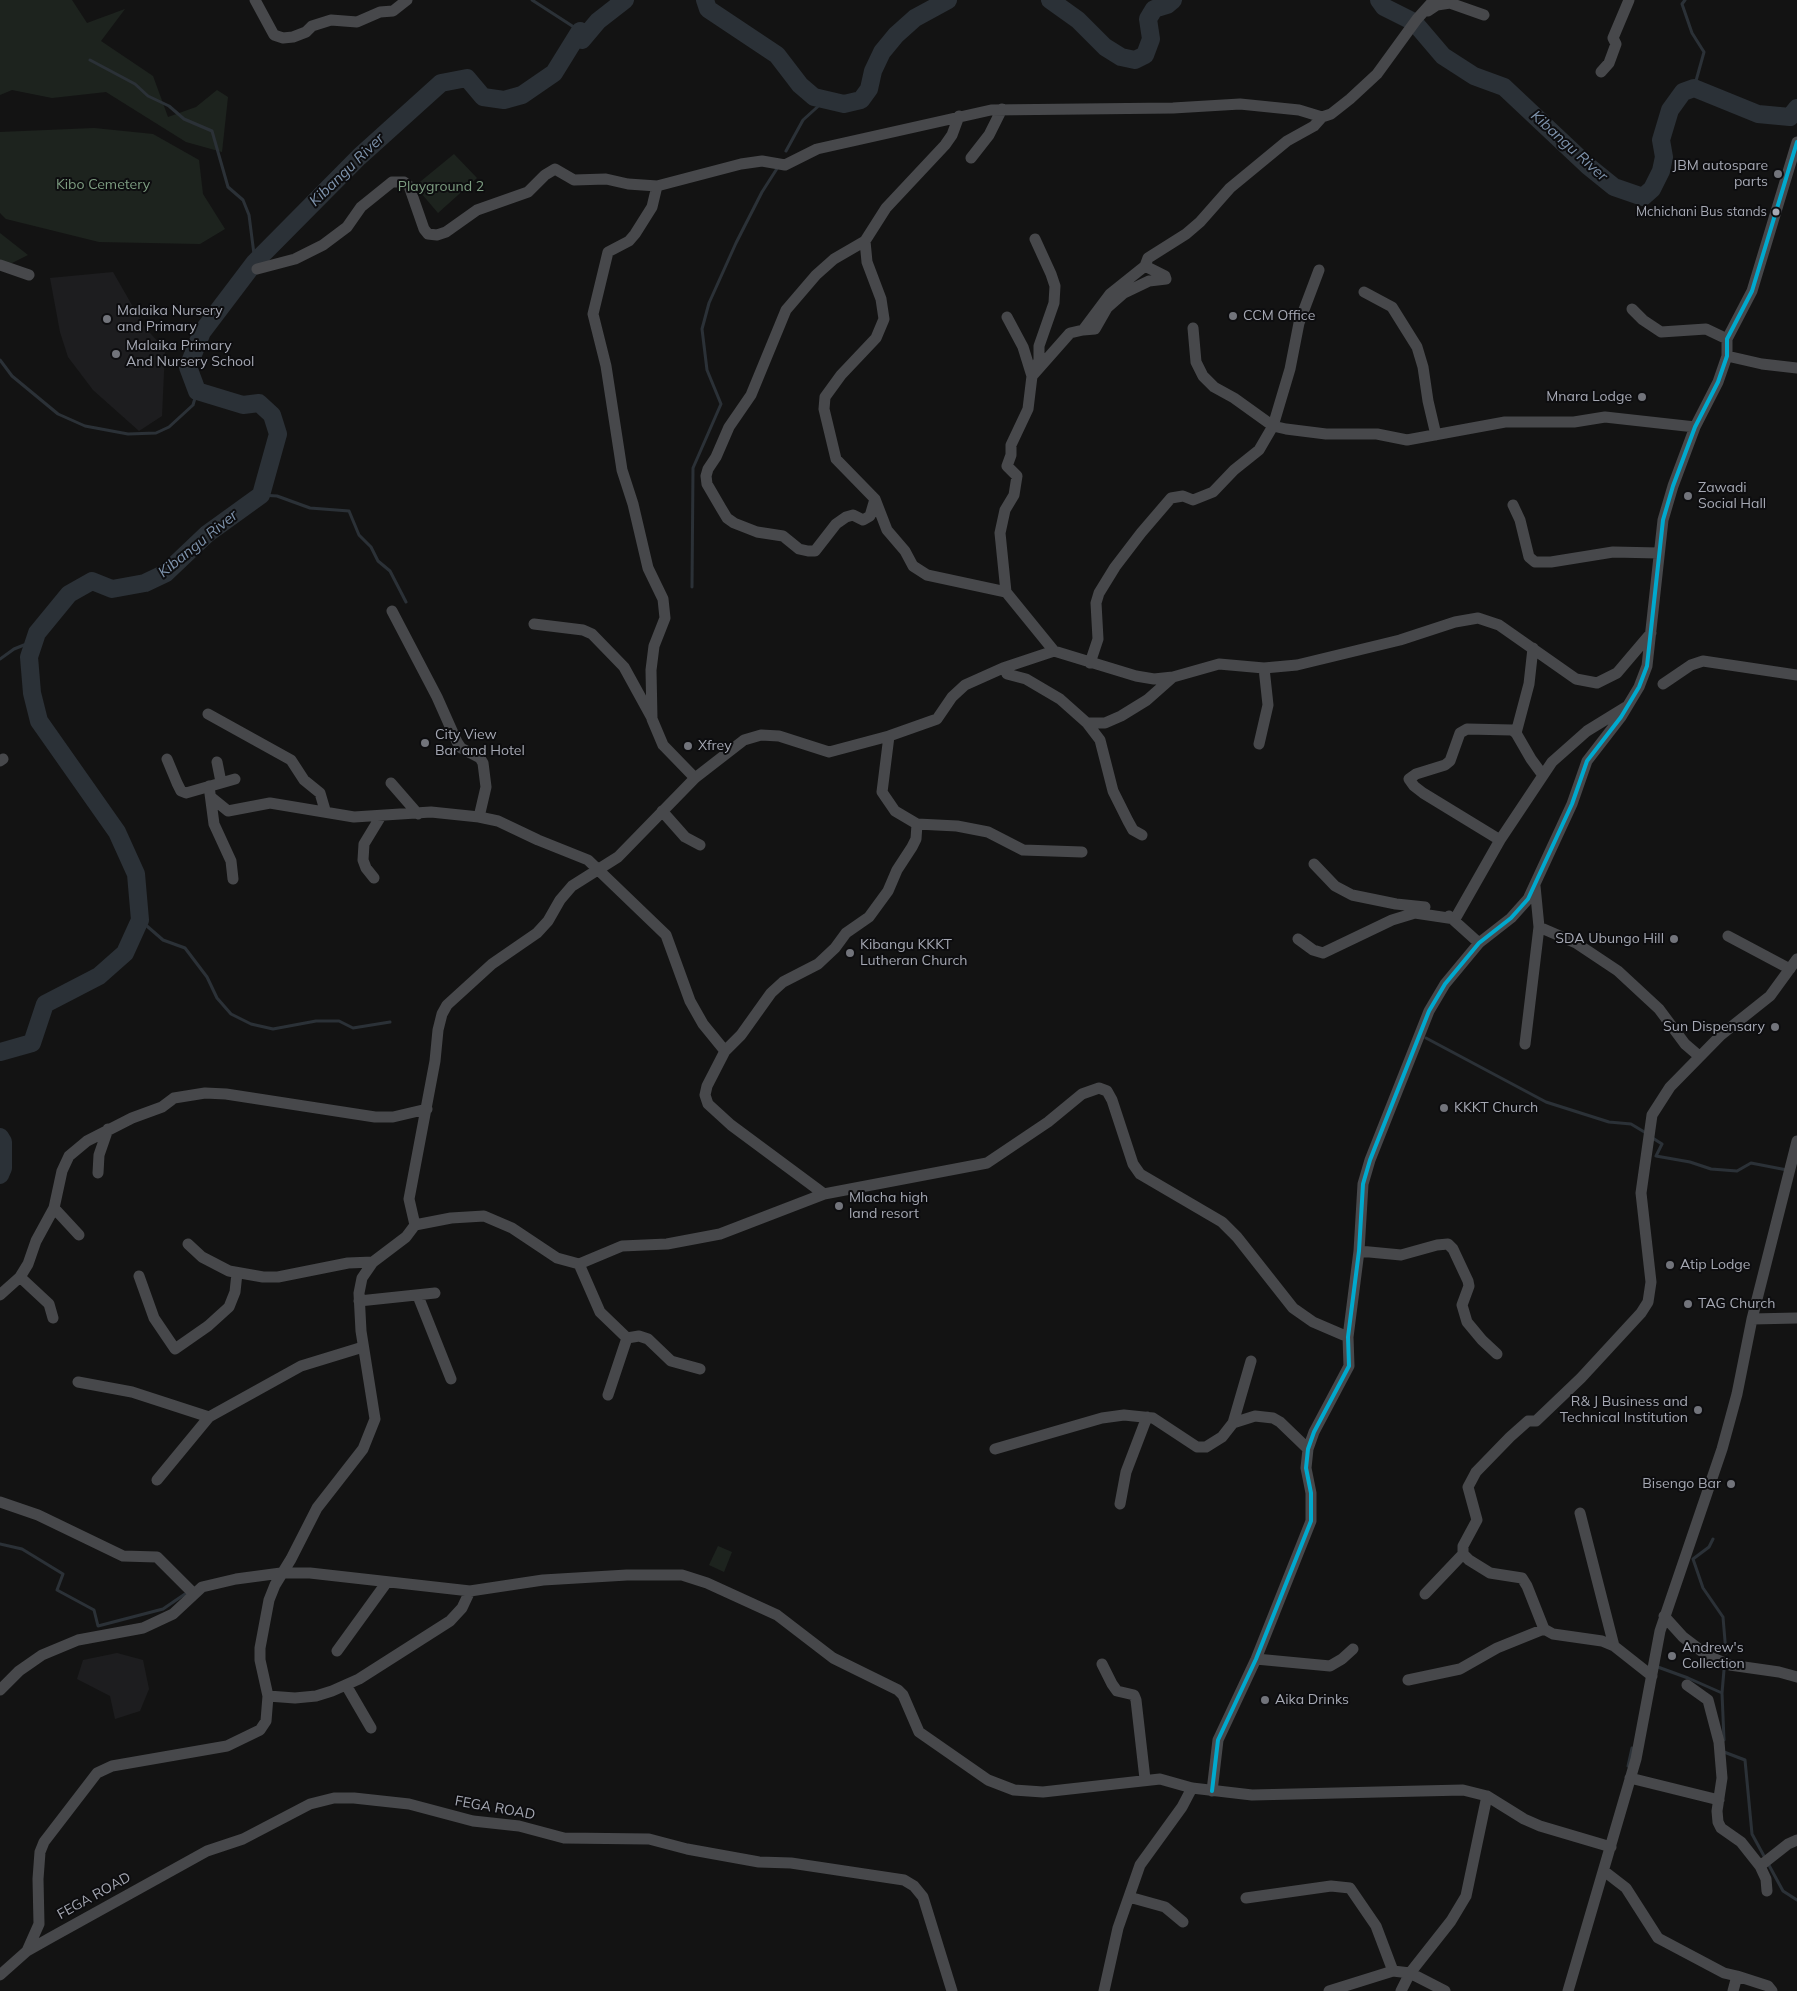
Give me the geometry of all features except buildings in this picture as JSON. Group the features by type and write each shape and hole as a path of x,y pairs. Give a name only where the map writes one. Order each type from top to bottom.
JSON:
{"street":[{"path":"255,0 274,35 283,38 293,37 306,32 312,26 331,20 356,22 380,12 393,11 407,0"},
{"path":"1083,330 1110,294 1145,266 1148,258 1200,222 1230,188 1287,141 1314,126 1322,117 1331,114 1377,74 1416,19 1434,0"},
{"path":"1602,72 1609,63 1616,44 1613,38 1629,0"},
{"path":"1416,19 1437,5 1450,3 1462,4 1484,15"},
{"path":"257,269 295,259 323,245 347,227 361,207 392,182 404,182 409,186 424,229 428,234 437,235 446,232 477,210 528,192 545,175 555,169 574,180 606,178 628,184 657,186 741,164 762,161 785,165 800,155 817,149 960,116 1002,109 1173,108 1240,104 1299,110 1322,117"},
{"path":"971,158 989,135 1002,109"},
{"path":"875,499 870,516 863,520 852,515 846,517 836,524 815,551 808,552 799,549 783,536 757,532 734,523 727,518 707,484 706,476 708,468 716,456 729,427 751,395 786,310 816,275 834,259 865,241 886,208 945,145 952,135 960,116"},
{"path":"1212,1791 1218,1740 1256,1659 1311,1521 1311,1493 1306,1468 1308,1449 1314,1432 1349,1366 1348,1337 1359,1251 1365,1178 1429,1011 1445,984 1479,943 1511,918 1535,886 1572,804 1587,761 1640,687 1647,666 1663,520 1673,486 1695,427 1718,382 1726,356 1727,339 1752,291 1797,142"},
{"path":"652,719 652,662 656,638 665,618 664,608 648,568 633,504 622,470 606,366 592,309 608,252 629,241 635,234 652,207 657,186"},
{"path":"1035,239 1055,286 1054,303 1039,346 1039,360 1032,376 1028,409 1011,445 1011,455 1007,466 1017,476 1014,495 1005,510 1000,533 1006,592 1054,651 1136,676 1154,679 1173,677 1218,664 1264,668 1297,665 1431,631 1470,618 1487,620 1499,625 1576,679 1597,683 1617,673 1651,633"},
{"path":"865,241 867,262 881,298 884,319 876,338 867,350 841,374 827,393 824,409 836,459 875,499 887,530 919,570 937,578 1006,592"},
{"path":"0,265 29,275"},
{"path":"1032,376 1070,334 1095,329 1107,308 1124,294 1149,281 1166,279 1165,276 1145,266"},
{"path":"1090,663 1098,639 1096,604 1099,593 1111,573 1141,533 1171,498 1184,496 1192,500 1213,492 1234,470 1259,450 1273,426 1290,369 1299,323 1319,270"},
{"path":"1364,292 1392,306 1416,347 1423,367 1436,435"},
{"path":"1632,309 1648,324 1661,332 1706,329 1727,339"},
{"path":"1007,317 1023,347 1032,376"},
{"path":"1193,328 1196,362 1203,376 1214,387 1234,398 1273,426 1315,433 1377,434 1407,440 1505,422 1574,422 1605,417 1695,427"},
{"path":"1726,356 1762,364 1797,368"},
{"path":"1514,505 1520,520 1529,557 1535,562 1551,562 1614,552 1659,553"},
{"path":"392,612 437,696 457,742 461,748 480,758 484,763 486,787 479,817"},
{"path":"534,624 584,630 592,634 624,667 664,745 695,778"},
{"path":"1516,733 1529,684 1533,648"},
{"path":"416,1225 409,1199 427,1109 442,1014 447,1005 492,964 543,927 572,886 600,871 637,839 662,810 695,778 744,740 761,736 778,736 829,752 889,736 937,719 952,697 965,685 1002,668 1054,651"},
{"path":"1663,684 1691,665 1702,660 1797,674"},
{"path":"1260,744 1268,705 1264,668"},
{"path":"1007,674 1026,680 1054,695 1087,723 1100,740 1113,791 1133,830 1142,835"},
{"path":"1087,723 1105,722 1121,716 1147,700 1173,677"},
{"path":"1454,919 1500,840 1530,798 1542,774 1576,739 1627,706"},
{"path":"208,714 291,760 304,780 320,793 325,810"},
{"path":"1500,840 1423,793 1410,779 1416,774 1445,765 1450,761 1462,730 1508,730 1516,733 1531,760 1542,774"},
{"path":"889,736 882,792 894,811 917,824 957,826 981,830 1003,838 1023,850 1082,852"},
{"path":"167,759 181,791 186,793 235,779"},
{"path":"217,762 221,782"},
{"path":"392,783 418,814"},
{"path":"209,786 214,824 231,861 234,879"},
{"path":"212,798 228,810 270,803 291,808 325,810 354,817 431,812 479,817 498,821 538,840 588,860 666,935 690,1001 703,1024 725,1051"},
{"path":"662,810 685,837 700,844"},
{"path":"374,878 366,868 363,860 364,844 381,816"},
{"path":"824,1194 731,1125 708,1104 705,1095 707,1086 725,1051 741,1035 771,993 783,982 818,964 835,948 846,933 869,917 888,891 897,870 912,847 916,839 917,824"},
{"path":"1314,864 1335,886 1352,895 1396,904 1431,908 1454,919 1479,943"},
{"path":"1525,1044 1539,927 1535,886"},
{"path":"1298,939 1313,950 1323,953 1392,920 1414,913 1454,919"},
{"path":"1539,927 1576,943 1618,971 1660,1009 1685,1044 1699,1056"},
{"path":"1728,936 1790,969"},
{"path":"1425,1594 1463,1554 1466,1538 1477,1520 1468,1487 1472,1478 1526,1422 1536,1421 1584,1375 1628,1330 1648,1302 1651,1282 1641,1193 1650,1121 1662,1097 1699,1056 1770,996 1797,959"},
{"path":"27,1951 39,1924 38,1879 44,1842 97,1773 112,1766 215,1749 235,1743 260,1730 268,1713 268,1696 260,1660 260,1648 269,1600 281,1573 291,1559 317,1508 363,1449 373,1426 374,1409 363,1347 360,1301 362,1278 373,1262 406,1237 416,1225 451,1218 484,1216 512,1228 557,1258 579,1264 622,1246 667,1244 720,1234 824,1194 987,1163 1048,1122 1082,1094 1099,1088 1107,1091 1112,1100 1132,1164 1140,1174 1222,1222 1237,1237 1293,1308 1313,1322 1348,1337"},
{"path":"0,1295 20,1277 54,1208 66,1161 78,1147 108,1129 162,1107 174,1098 205,1093 259,1098 375,1117 393,1116 427,1109"},
{"path":"98,1173 99,1155 108,1129"},
{"path":"1568,1991 1630,1778 1664,1616 1722,1449 1737,1394 1752,1319 1797,1141"},
{"path":"54,1208 80,1235"},
{"path":"188,1244 202,1257 237,1274 278,1277 348,1263 373,1262"},
{"path":"1359,1251 1401,1255 1448,1244 1453,1249 1468,1281 1469,1286 1462,1305 1467,1322 1497,1354"},
{"path":"579,1264 600,1312 627,1338"},
{"path":"139,1276 154,1318 175,1348 208,1326 229,1307 235,1292 237,1274"},
{"path":"20,1277 49,1304 53,1318"},
{"path":"360,1301 435,1293"},
{"path":"418,1296 451,1379"},
{"path":"1752,1319 1797,1318"},
{"path":"627,1338 639,1336 648,1339 671,1361 700,1369"},
{"path":"608,1395 627,1338"},
{"path":"157,1480 209,1417 301,1366 363,1347"},
{"path":"995,1449 1112,1416 1147,1417 1160,1421 1197,1447 1212,1445 1233,1423 1251,1361"},
{"path":"78,1382 132,1392 209,1417"},
{"path":"1233,1423 1255,1416 1273,1418 1280,1422 1308,1449"},
{"path":"1120,1504 1126,1472 1147,1417"},
{"path":"0,1502 38,1515 123,1556 157,1557 194,1594"},
{"path":"1580,1512 1614,1646"},
{"path":"1463,1554 1490,1573 1522,1578 1544,1630 1553,1634 1602,1641 1614,1646 1652,1676"},
{"path":"0,1690 19,1671 42,1655 78,1640 130,1631 150,1625 173,1614 202,1587 213,1583 281,1573 323,1574 470,1591 552,1580 662,1574 692,1577 785,1620 834,1658 898,1690 903,1695 919,1732 988,1780 1014,1790 1042,1792 1145,1779 1169,1780 1192,1788 1252,1795 1463,1790 1487,1796 1524,1820 1610,1847"},
{"path":"337,1651 387,1582"},
{"path":"268,1696 304,1698 322,1694 346,1685 386,1663 450,1621 462,1608 470,1591"},
{"path":"1664,1616 1683,1637 1708,1656 1730,1665 1779,1672 1797,1677"},
{"path":"1408,1680 1460,1669 1497,1648 1544,1630"},
{"path":"1256,1659 1330,1666 1342,1660 1353,1649"},
{"path":"1102,1664 1112,1684 1118,1691 1134,1695 1136,1700 1145,1779"},
{"path":"346,1685 371,1728"},
{"path":"1687,1685 1708,1700 1720,1742 1722,1778 1716,1817 1721,1828 1741,1842 1760,1866 1766,1879 1767,1891"},
{"path":"1630,1778 1718,1800"},
{"path":"1104,1991 1118,1928 1140,1865 1188,1799 1192,1788"},
{"path":"1401,1991 1410,1973 1451,1921 1463,1901 1472,1872 1487,1796"},
{"name":"FEGA ROAD","path":"0,1976 27,1951 207,1851 243,1839 310,1804 334,1798 354,1798 409,1804 473,1821 519,1826 564,1838 649,1839 687,1849 759,1862 791,1863 904,1880 914,1886 923,1898 952,1991"},
{"path":"1760,1866 1788,1844 1797,1840"},
{"path":"1604,1871 1626,1888 1658,1938 1724,1973 1768,1986 1772,1991"},
{"path":"1246,1898 1330,1886 1350,1888 1362,1902 1376,1926 1393,1972"},
{"path":"1129,1897 1165,1907 1183,1922"},
{"path":"1329,1991 1393,1972 1410,1973 1445,1991"},
{"path":"1733,1991 1738,1976"}],"shaded area":[{"name":"Malaika Primary And Nursery School","path":"113,272 144,326 165,350 162,416 139,431 93,390 68,357 60,332 50,278"},
{"path":"117,1653 143,1660 149,1689 140,1711 115,1719 110,1696 77,1679 83,1660"}],"green space":[{"path":"0,0 72,0 87,23 125,9 101,41 153,76 168,117 196,107 217,90 228,97 222,152 186,142 106,92 52,98 12,90 0,95"},
{"name":"Kibo Cemetery","path":"94,128 153,134 199,160 203,194 225,229 200,244 99,242 6,219 0,213 0,132"},
{"name":"Playground 2","path":"454,154 477,178 438,213 415,186"},
{"path":"0,233 28,255 0,269"},
{"path":"718,1546 732,1552 724,1572 709,1565"}],"waterway":[{"path":"532,0 580,31"},
{"name":"Kibangu River","path":"0,1052 32,1043 45,1004 99,976 125,953 140,920 136,874 117,832 39,721 32,693 29,657 37,633 69,594 92,581 112,589 145,583 166,573 207,534 261,495 278,434 272,415 259,403 243,405 197,391 188,367 202,332 255,262 359,157 441,83 467,78 483,97 504,100 522,95 554,73 580,31 582,40 598,21 625,0"},
{"name":"Kibangu River","path":"705,0 708,9 777,55 800,85 814,97 844,104 861,100 869,89 873,71 882,52 896,35 915,18 948,0"},
{"name":"Kibangu River","path":"1050,0 1078,20 1105,47 1121,57 1135,60 1145,55 1151,39 1148,19 1154,9 1167,5 1173,0"},
{"name":"Kibangu River","path":"1379,0 1384,7 1414,22 1443,56 1474,76 1504,87 1588,166 1614,187 1643,197 1652,189 1661,171 1664,157 1661,140 1670,110 1683,92 1694,88 1758,114 1790,117 1797,108"},
{"path":"1685,0 1682,4 1692,33 1704,52 1694,88"},
{"path":"90,60 135,84 148,96 169,106 184,119 212,131 228,187 243,200 249,215 255,262"},
{"path":"786,151 803,120 824,101"},
{"path":"692,587 693,468 721,404 707,370 702,329 709,303 736,243 762,192 778,167"},
{"path":"0,360 12,376 58,414 85,426 128,434 156,433 169,427 193,405 197,391"},
{"path":"261,495 277,496 310,508 349,511 359,535 371,547 378,561 390,571 406,602"},
{"path":"0,659 14,649 34,641"},
{"path":"140,920 163,940 185,948 207,977 217,998 231,1014 251,1024 273,1029 316,1021 339,1021 353,1028 390,1022"},
{"path":"1426,1038 1546,1102 1609,1122 1631,1124 1646,1133"},
{"name":"Kibangu River","path":"0,1137 3,1142 3,1168 0,1175"},
{"path":"1651,1137 1662,1144 1656,1156 1690,1162 1711,1169 1737,1171 1751,1163 1787,1170"},
{"path":"1713,1539 1709,1547 1693,1559 1703,1588 1723,1617 1726,1653"},
{"path":"0,1544 22,1549 63,1574 57,1590 94,1610 98,1626 163,1609 185,1594"},
{"path":"1655,1666 1722,1693 1724,1740"},
{"path":"1722,1693 1724,1670"},
{"path":"1628,1766 1632,1748"},
{"path":"1724,1752 1745,1760 1752,1834 1783,1891 1797,1900"}],"transit line":[{"path":"1212,1791 1218,1740 1256,1659 1311,1521 1311,1493 1306,1468 1308,1449 1314,1432 1349,1366 1348,1337 1359,1251 1363,1184 1370,1160 1429,1011 1445,984 1479,943 1511,918 1528,899 1572,804 1587,761 1621,717 1639,687 1647,666 1663,520 1673,486 1695,427 1718,382 1727,356 1727,339 1752,291 1797,142"}],"place":[{"name":"JBM autospare parts","path":"1778,174"},
{"name":"Mchichani Bus stands","path":"1776,212"},
{"name":"CCM Office","path":"1233,316"},
{"name":"Malaika Nursery and Primary","path":"107,319"},
{"name":"Malaika Primary And Nursery School","path":"116,354"},
{"name":"Mnara Lodge","path":"1642,397"},
{"name":"Zawadi Social Hall","path":"1688,496"},
{"name":"City View Bar and Hotel","path":"425,743"},
{"name":"Xfrey","path":"688,746"},
{"name":"SDA Ubungo Hill","path":"1674,939"},
{"name":"Kibangu KKKT Lutheran Church","path":"850,953"},
{"name":"Sun Dispensary","path":"1775,1027"},
{"name":"KKKT Church","path":"1444,1108"},
{"name":"Mlacha high land resort","path":"839,1206"},
{"name":"Atip Lodge","path":"1670,1265"},
{"name":"TAG Church","path":"1688,1304"},
{"name":"R& J Business and Technical Institution","path":"1698,1410"},
{"name":"Bisengo Bar","path":"1731,1484"},
{"name":"Andrew's Collection","path":"1672,1656"},
{"name":"Aika Drinks","path":"1265,1700"}]}
